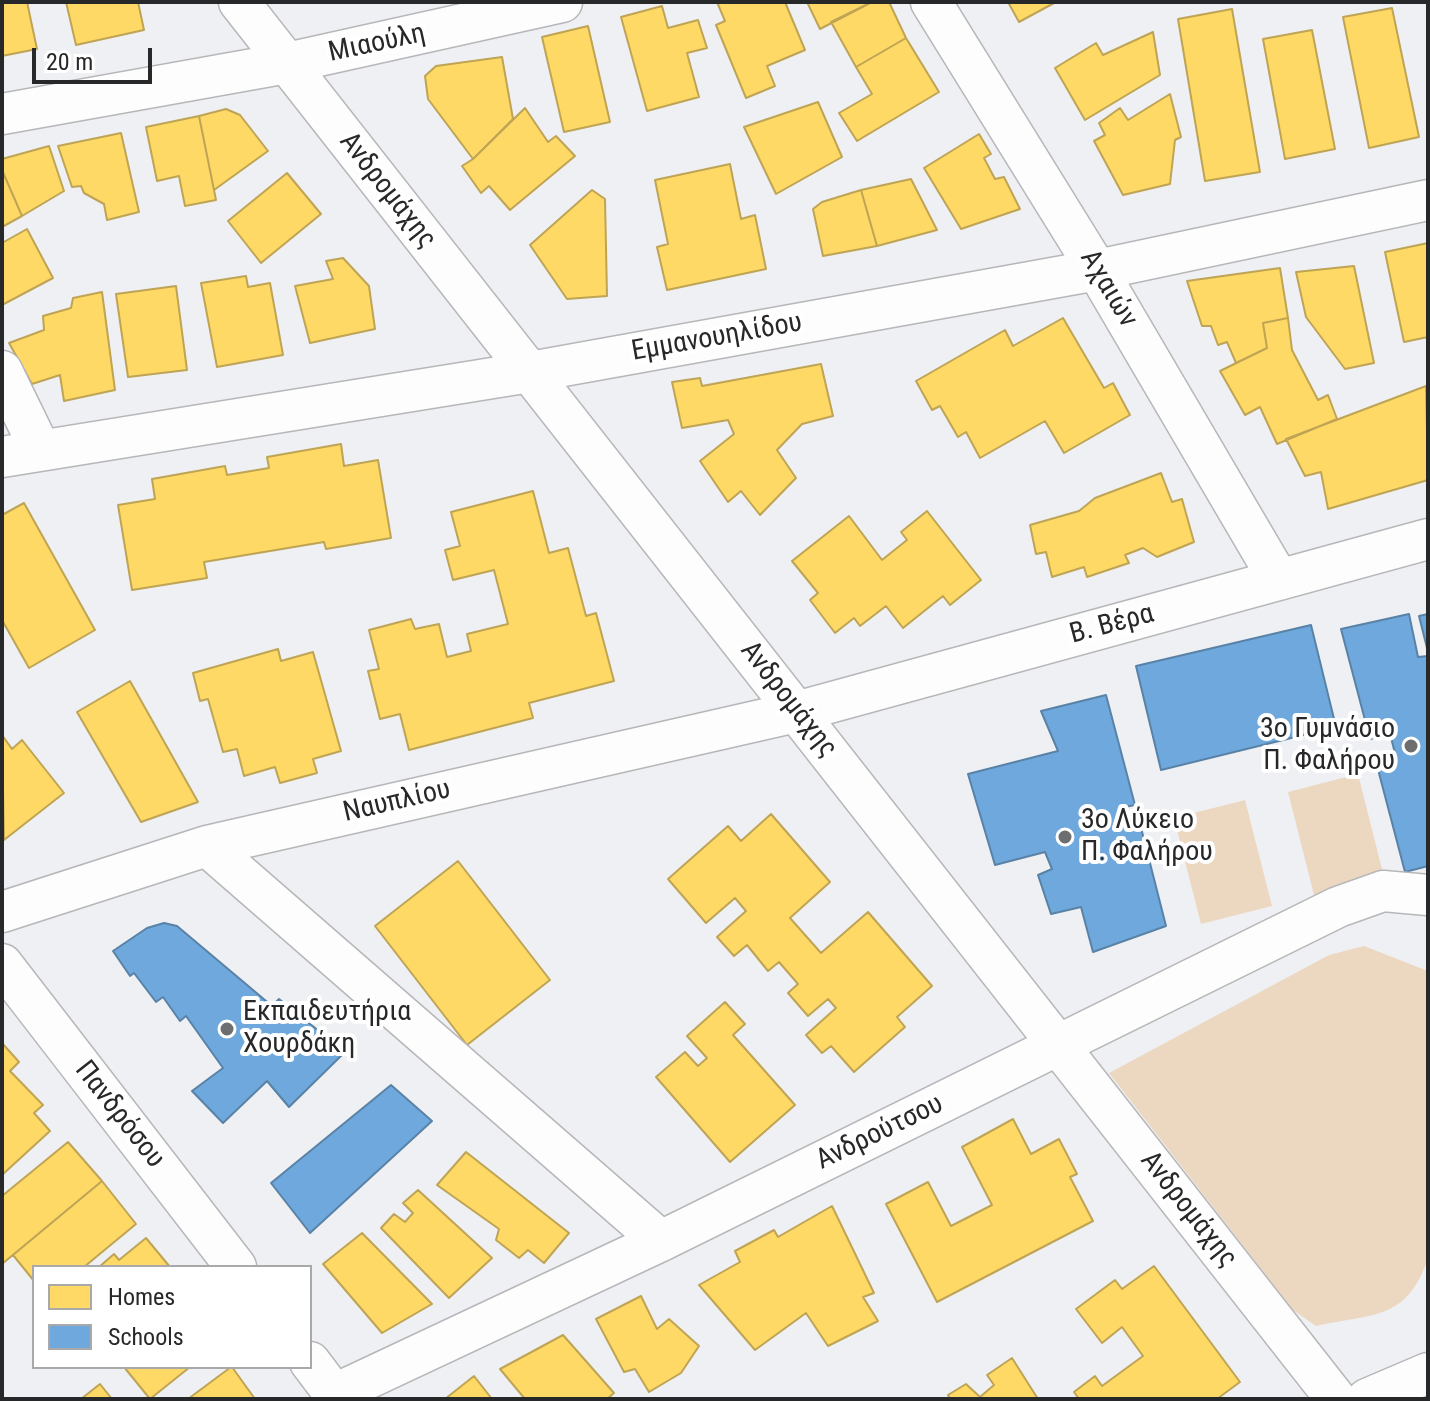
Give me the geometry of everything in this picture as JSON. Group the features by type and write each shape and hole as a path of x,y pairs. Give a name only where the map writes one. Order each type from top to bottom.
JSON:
{"street":[{"name":"Ανδρομάχης","path":"239,2 1336,1399"},
{"name":"Μιαούλη","path":"2,114 287,63 415,19 562,2"},
{"name":"Αχαιών","path":"931,2 1097,270 1279,580"},
{"name":"Εμμανουηλίδου","path":"2,457 530,372 1097,270 1428,200"},
{"path":"2,371 40,449"},
{"name":"Β. Βέρα","path":"796,712 1428,539"},
{"name":"Ναυπλίου","path":"2,912 207,846 796,712"},
{"path":"207,846 661,1241"},
{"name":"Ανδρούτσου","path":"336,1397 661,1241 1338,907 1383,891 1428,895"},
{"name":"Πανδρόσου","path":"2,964 234,1265"},
{"path":"312,1365 336,1397"},
{"path":"1367,1399 1422,1374"}],"shaded area":[{"path":"1358,774 1384,877 1314,895 1288,792"},
{"path":"1245,800 1272,906 1201,924 1174,818"},
{"path":"1364,946 1428,971 1428,1258 1420,1278 1399,1304 1371,1315 1316,1326 1293,1310 1109,1073 1329,955"}],"building: Homes":[{"path":"2,2 27,2 37,49 2,56"},
{"path":"66,2 138,2 144,30 76,45"},
{"path":"717,2 785,2 805,50 767,66 775,86 746,98 716,25 725,21"},
{"path":"807,2 872,2 820,29"},
{"path":"872,2 889,2 906,38 856,67 831,22"},
{"path":"1008,2 1056,2 1019,22"},
{"path":"662,6 668,28 698,20 707,48 687,53 699,97 647,111 621,17"},
{"path":"1392,8 1419,137 1369,148 1343,17"},
{"path":"1232,9 1260,172 1205,181 1178,19"},
{"path":"588,26 610,122 564,132 542,37"},
{"path":"1312,30 1335,149 1285,159 1263,39"},
{"path":"1153,32 1160,75 1085,120 1055,68 1096,43 1103,55"},
{"path":"906,38 939,92 857,141 839,113 872,94 856,67"},
{"path":"502,57 513,119 473,159 428,99 425,76 436,66"},
{"path":"1170,94 1181,137 1175,140 1170,184 1123,195 1094,141 1105,135 1099,123 1120,108 1128,120"},
{"path":"818,102 842,157 776,194 744,127"},
{"path":"525,108 548,142 556,136 575,156 510,210 489,186 481,193 462,166"},
{"path":"226,109 240,115 268,151 214,190 199,116"},
{"path":"199,116 216,200 185,206 179,176 157,181 146,127"},
{"path":"121,133 139,212 107,220 104,204 84,193 81,186 72,187 58,146"},
{"path":"979,134 991,154 984,158 995,179 1004,177 1020,209 961,229 924,168"},
{"path":"49,146 64,191 22,216 2,170 2,159"},
{"path":"730,164 741,219 755,215 766,269 667,290 657,247 668,244 655,180"},
{"path":"2,170 22,216 2,227"},
{"path":"287,173 321,214 261,263 228,221"},
{"path":"911,179 937,230 877,246 861,190"},
{"path":"592,190 605,199 607,296 567,299 530,245"},
{"path":"861,190 877,246 823,256 813,209 822,202"},
{"path":"27,229 53,278 2,305 2,243"},
{"path":"1428,243 1428,337 1404,342 1385,252"},
{"path":"343,258 369,286 375,329 310,343 295,286 333,279 326,261"},
{"path":"1354,266 1374,363 1345,369 1306,317 1296,272"},
{"path":"1280,268 1288,318 1263,323 1267,348 1236,363 1227,342 1218,345 1211,326 1202,326 1187,281"},
{"path":"246,276 248,287 270,283 283,355 217,367 201,283"},
{"path":"176,286 187,370 128,377 116,294"},
{"path":"102,292 115,390 64,401 60,375 32,384 9,343 44,330 43,316 71,308 73,298"},
{"path":"1063,318 1104,388 1113,383 1130,415 1064,453 1045,421 980,458 966,432 958,437 940,406 932,410 916,381 1005,330 1013,346"},
{"path":"1288,318 1292,350 1318,400 1328,395 1337,419 1277,444 1260,407 1245,415 1220,371 1267,348 1263,323"},
{"path":"821,364 833,416 802,424 777,450 796,478 760,515 741,491 728,502 700,461 734,434 728,420 682,428 672,382 700,378 702,386"},
{"path":"1426,386 1428,480 1328,509 1321,472 1305,476 1286,439"},
{"path":"341,444 344,466 378,460 391,538 326,549 324,542 204,562 207,578 132,590 118,505 155,499 152,479 225,466 227,475 269,468 267,457"},
{"path":"1161,473 1172,502 1182,499 1194,542 1157,557 1143,548 1125,555 1129,563 1087,577 1084,567 1052,577 1046,552 1036,554 1030,525 1079,511 1095,498"},
{"path":"533,491 549,553 568,548 586,616 596,613 614,681 529,703 533,718 409,750 400,714 380,719 368,671 379,669 369,630 411,619 415,629 439,624 447,657 471,651 467,634 508,624 494,570 453,580 445,550 460,546 451,512"},
{"path":"24,503 95,630 29,668 2,620 2,515"},
{"path":"927,511 981,580 950,605 943,596 903,628 886,606 860,626 854,618 835,633 810,600 818,593 792,561 849,516 882,560 907,540 901,532"},
{"path":"278,649 281,661 313,652 341,751 313,759 317,773 280,783 275,767 244,776 237,749 223,752 208,699 200,701 193,673"},
{"path":"130,681 198,802 141,822 77,712"},
{"path":"2,735 12,749 22,740 64,793 4,840"},
{"path":"771,814 830,882 790,918 821,953 868,912 932,986 897,1017 905,1027 854,1072 831,1046 822,1053 806,1035 836,1008 828,999 808,1016 788,993 798,984 779,962 768,971 747,945 734,956 717,937 746,911 735,898 706,923 668,879 728,826 741,841"},
{"path":"458,861 550,980 467,1045 375,926"},
{"path":"725,1002 745,1024 733,1035 795,1105 730,1162 656,1077 685,1052 698,1066 707,1058 687,1036"},
{"path":"2,1043 19,1062 10,1071 43,1105 34,1113 50,1131 2,1175"},
{"path":"1013,1119 1031,1154 1059,1139 1077,1174 1070,1177 1093,1221 937,1302 886,1204 928,1182 951,1226 992,1205 962,1147"},
{"path":"68,1142 102,1181 2,1264 2,1196"},
{"path":"466,1152 569,1233 544,1263 528,1250 519,1258 496,1240 499,1229 437,1185"},
{"path":"102,1181 136,1224 86,1265 32,1265 32,1279 13,1255"},
{"path":"418,1190 492,1258 449,1298 381,1228 394,1214 405,1222 413,1213 403,1203"},
{"path":"832,1206 874,1293 863,1297 878,1321 828,1346 806,1313 755,1350 699,1285 740,1262 735,1251 774,1230 778,1237"},
{"path":"362,1233 432,1304 382,1333 323,1264"},
{"path":"146,1238 168,1265 101,1265 114,1254 119,1260"},
{"path":"1154,1266 1240,1382 1217,1399 1079,1399 1074,1392 1095,1376 1102,1386 1143,1356 1122,1327 1102,1343 1076,1309 1115,1280 1122,1289"},
{"path":"641,1296 657,1329 669,1319 699,1346 681,1373 649,1392 635,1369 624,1372 596,1319"},
{"path":"563,1335 614,1393 607,1399 525,1399 500,1369"},
{"path":"1012,1358 1038,1399 950,1399 948,1395 966,1384 980,1397 994,1385 987,1375"},
{"path":"126,1369 188,1369 150,1399"},
{"path":"228,1369 233,1369 255,1399 188,1399"},
{"path":"474,1376 492,1399 445,1399"},
{"path":"100,1384 112,1399 81,1399"}],"building: Schools":[{"name":"3ο Γυμνάσιο Π. Φαλήρου","path":"1409,614 1418,657 1428,656 1428,866 1405,872 1375,758 1395,753 1390,734 1370,739 1341,629"},
{"path":"1428,614 1428,652 1419,616"},
{"path":"1311,625 1336,727 1161,770 1136,666"},
{"name":"3ο Λύκειο Π. Φαλήρου","path":"1106,695 1135,805 1125,807 1129,822 1139,820 1166,926 1093,952 1081,907 1051,914 1038,875 1052,869 1045,852 995,865 968,774 1058,751 1041,711"},
{"path":"164,923 177,926 272,1006 279,999 345,1052 289,1107 267,1081 223,1123 192,1091 223,1068 186,1016 180,1021 163,997 156,1002 134,973 130,976 113,951 147,928"},
{"path":"391,1085 432,1121 310,1233 271,1183"}],"place":[{"name":"3ο Γυμνάσιο Π. Φαλήρου","path":"1411,746"},
{"name":"3ο Λύκειο Π. Φαλήρου","path":"1065,837"},
{"name":"Εκπαιδευτήρια Χουρδάκη","path":"227,1029"}]}
